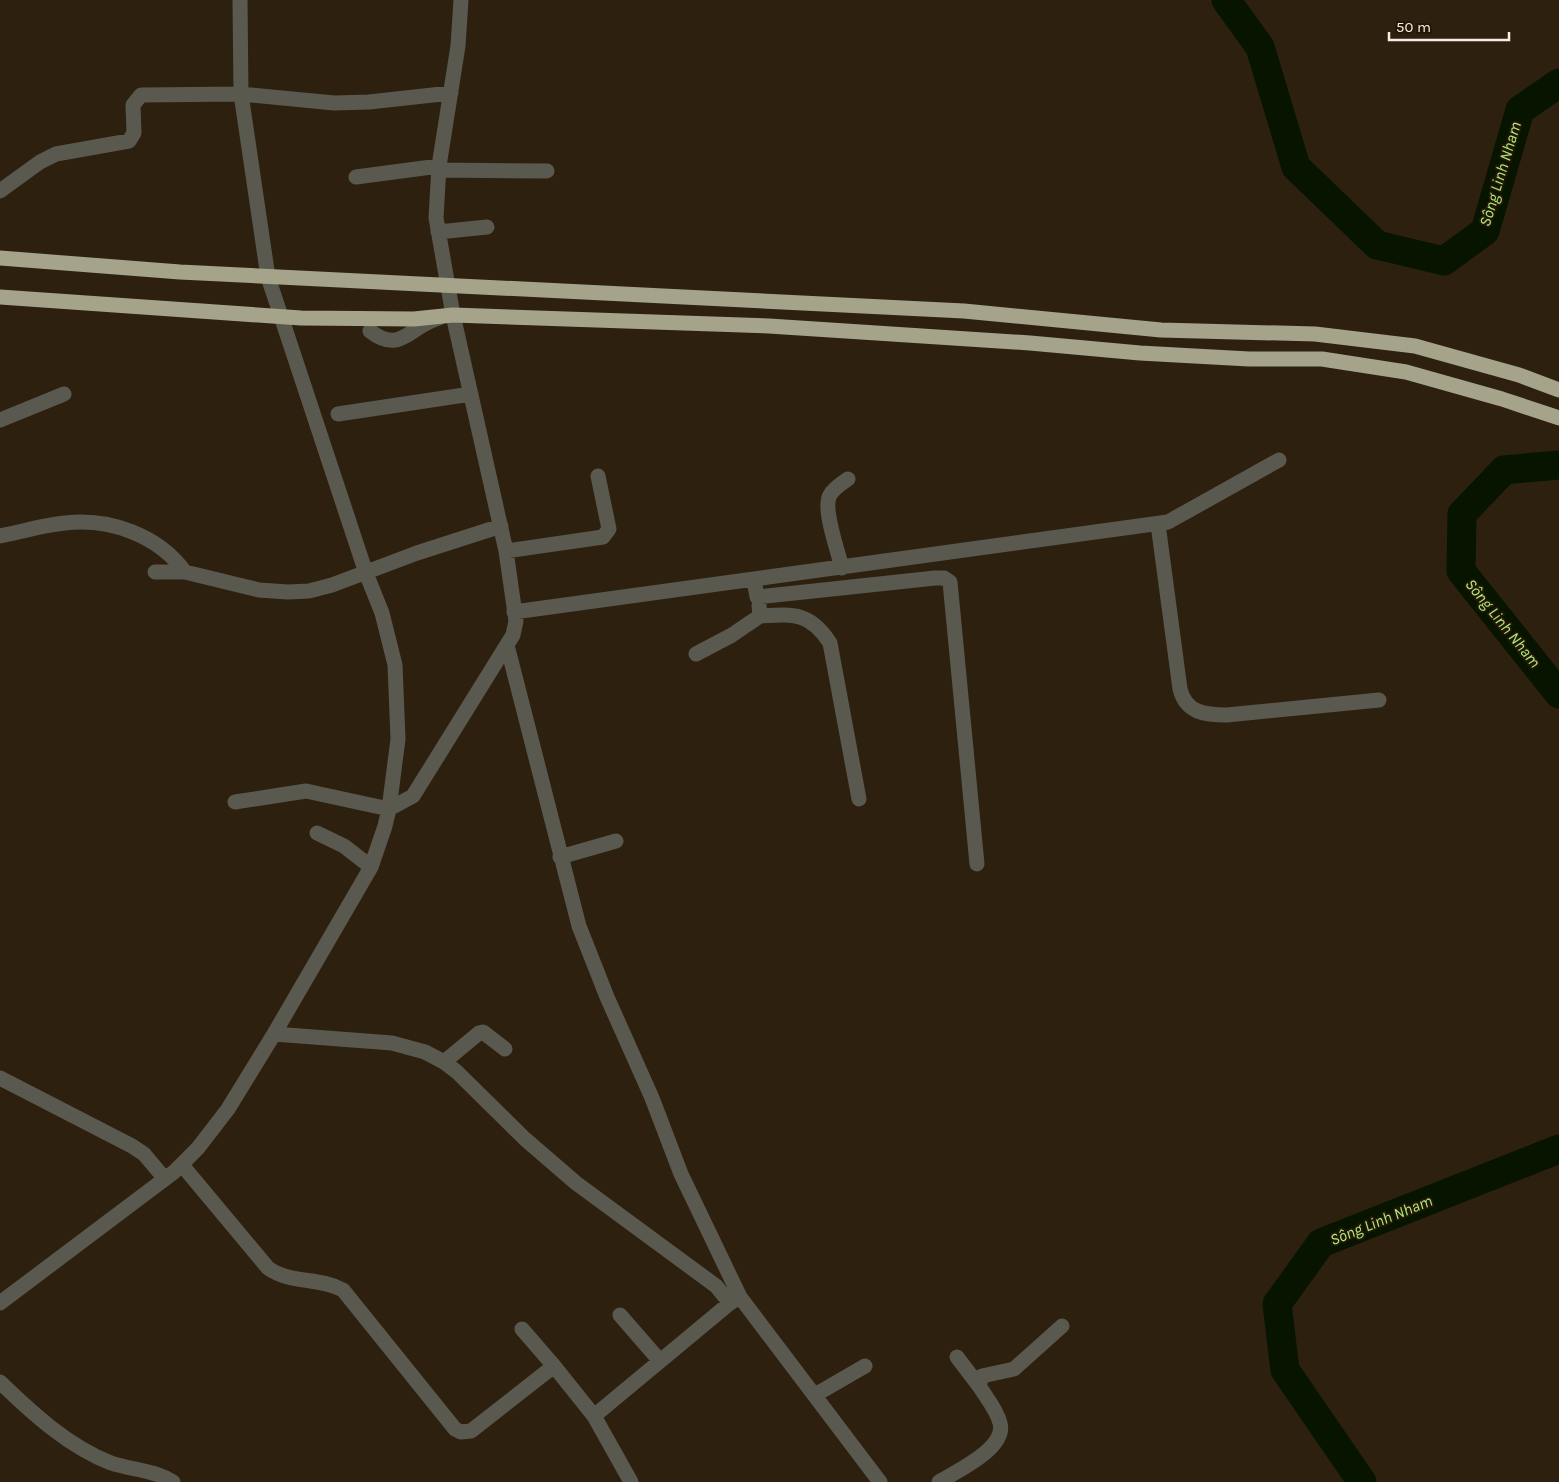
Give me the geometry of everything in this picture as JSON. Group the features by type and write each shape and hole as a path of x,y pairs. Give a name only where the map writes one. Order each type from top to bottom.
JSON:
{"highway":[{"path":"0,258 268,277 964,311 1161,330 1315,334 1414,346 1519,375 1559,390"},
{"path":"0,297 281,316 414,319 452,314 769,326 1030,343 1140,354 1249,359 1322,359 1406,372 1502,399 1559,418"}],"street":[{"path":"0,1303 165,1179 198,1148 228,1109 371,868 389,809 398,739 395,665 382,613 366,573 268,277 241,94 240,0"},
{"path":"235,802 306,791 389,809 413,796 513,636 516,621 506,551 452,314 438,232 438,168 451,93 461,0"},
{"path":"0,191 40,162 56,154 129,141 134,133 133,105 141,95 241,94 334,103 369,102 451,93"},
{"path":"356,176 438,168 547,171"},
{"path":"438,232 486,227"},
{"path":"370,331 381,340 391,341 406,338 428,321 452,314"},
{"path":"0,420 64,394"},
{"path":"338,414 470,394"},
{"path":"514,612 1158,524 1179,518 1279,460"},
{"path":"506,551 602,537 607,534 609,529 598,476"},
{"path":"842,568 828,513 827,501 831,493 848,479"},
{"path":"0,536 63,523 86,521 103,524 151,539 175,559 185,572"},
{"path":"1158,524 1180,689 1186,704 1194,711 1208,715 1227,715 1379,700"},
{"path":"155,572 185,572 259,590 308,591 332,586 417,553 501,526"},
{"path":"757,596 936,578 944,578 950,582 977,864"},
{"path":"754,580 760,616"},
{"path":"696,654 732,635 760,616 792,614 803,617 822,630 830,643 859,799"},
{"path":"507,645 579,926 599,980 646,1083 681,1174 735,1300 815,1395 880,1482"},
{"path":"317,833 344,846 371,868"},
{"path":"560,857 616,841"},
{"path":"444,1062 479,1032 483,1032 505,1050"},
{"path":"274,1034 392,1043 425,1052 444,1062 457,1072 524,1139 576,1183 623,1220 735,1300"},
{"path":"0,1078 132,1146 144,1154 165,1179"},
{"path":"182,1165 268,1268 276,1274 289,1278 332,1284 343,1290 455,1429 461,1432 471,1431 554,1366"},
{"path":"594,1416 735,1300"},
{"path":"620,1315 660,1361"},
{"path":"979,1386 981,1378 987,1373 1014,1369 1062,1326"},
{"path":"522,1329 594,1416 631,1482"},
{"path":"939,1482 990,1450 999,1439 1001,1424 979,1386 958,1357"},
{"path":"815,1395 865,1366"},
{"path":"0,1382 42,1420 84,1448 110,1462 156,1474 171,1481"}],"waterway":[{"name":"Sông Linh Nham","path":"1226,0 1260,47 1296,167 1377,245 1444,261 1485,231 1520,110 1559,83"},
{"name":"Sông Linh Nham","path":"1559,465 1504,470 1462,514 1461,571 1559,694"},
{"name":"Sông Linh Nham","path":"1362,1482 1285,1370 1277,1304 1321,1243 1559,1149"}]}
